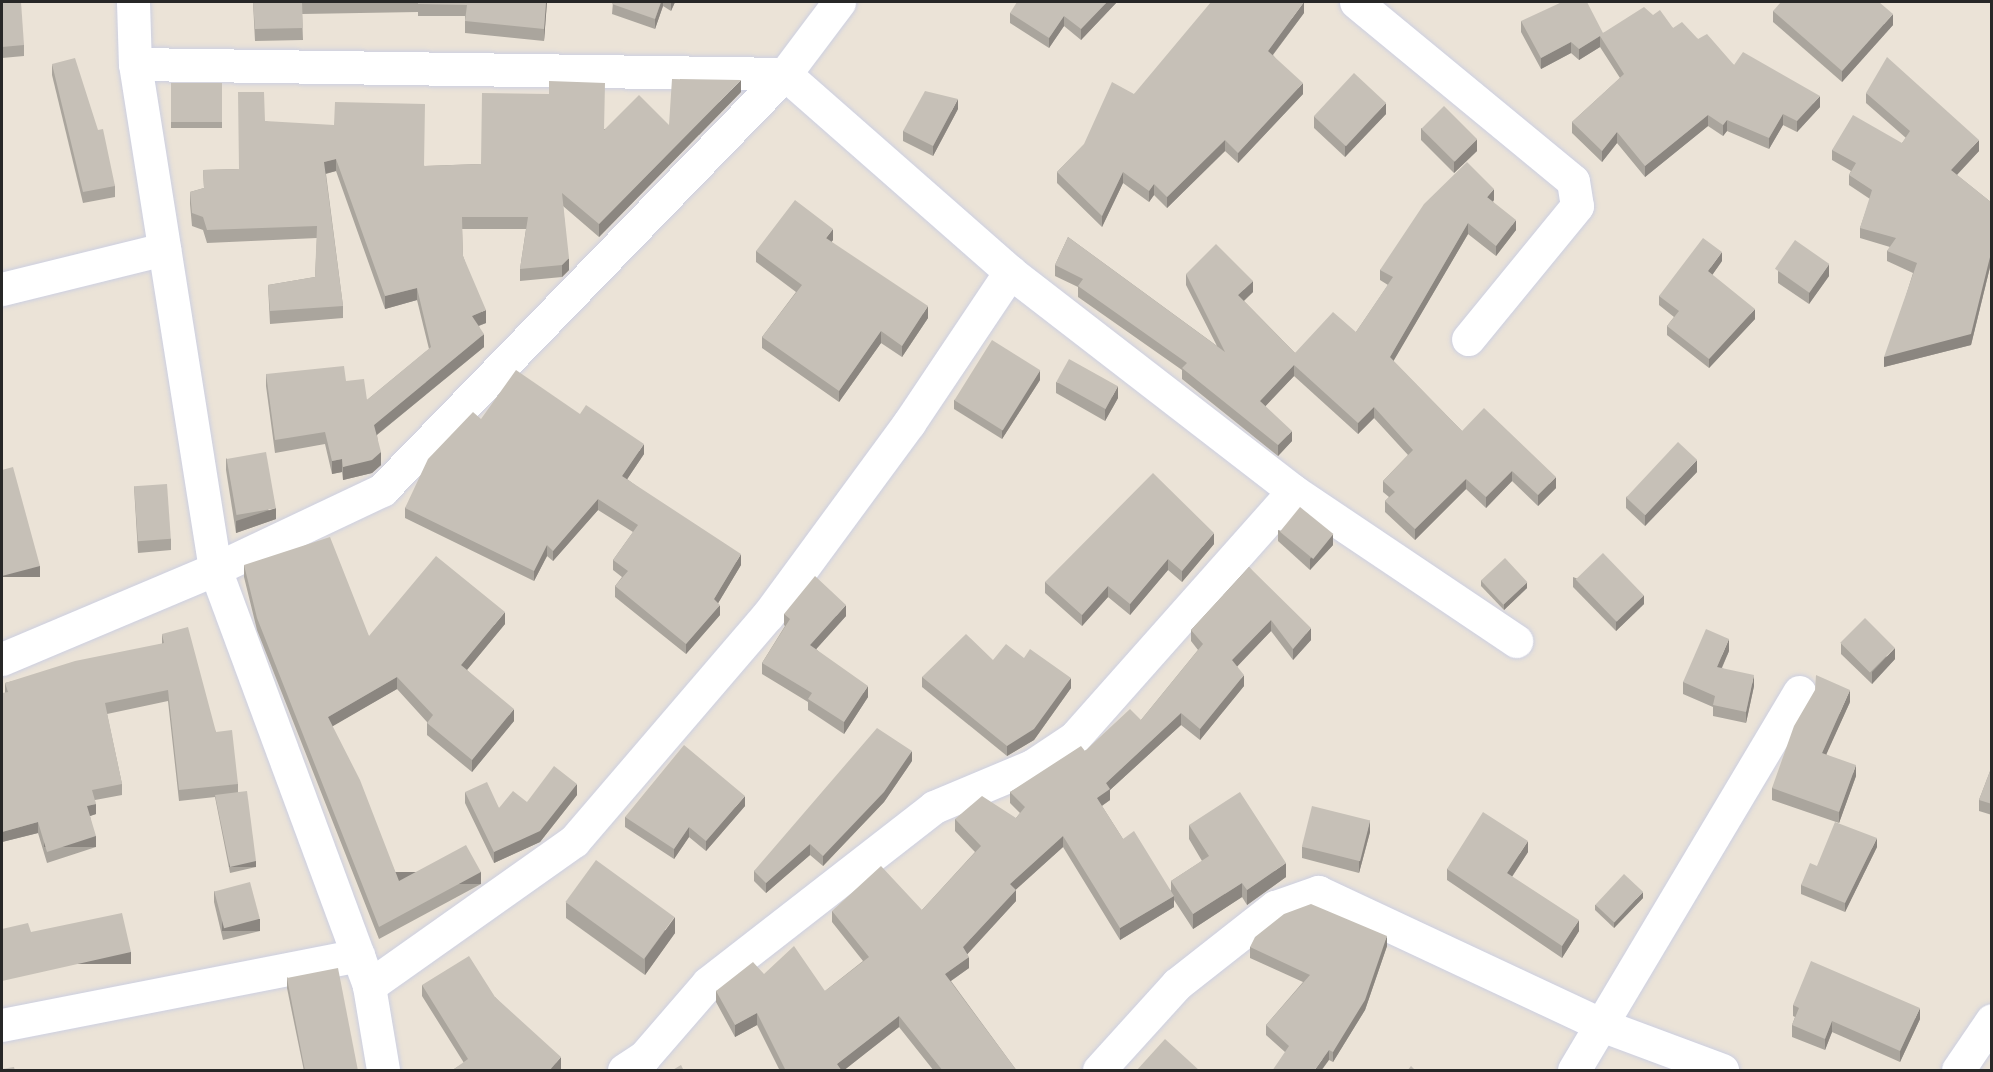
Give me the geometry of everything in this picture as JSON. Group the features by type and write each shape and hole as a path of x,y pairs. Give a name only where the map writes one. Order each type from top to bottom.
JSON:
{"street":[{"path":"133,2 135,64 215,569 369,986 383,1071"},
{"path":"2,659 215,569 382,490 784,74 839,2"},
{"path":"1356,2 1573,181 1577,206 1468,339"},
{"path":"135,64 784,74 1010,272 1293,491 1516,641"},
{"path":"2,289 164,249"},
{"path":"369,986 574,841 768,615 909,423 1010,272"},
{"path":"624,1071 644,1057 708,983 934,807 1032,766 1074,738 1293,491"},
{"path":"1574,1071 1604,1026 1799,692"},
{"path":"1100,1071 1177,984 1275,907 1318,892 1604,1026 1722,1071"},
{"path":"2,1025 358,955"},
{"path":"1958,1071 1992,1020"}],"building":[{"path":"2,2 21,2 24,45 2,47"},
{"path":"253,2 302,2 303,28 255,29"},
{"path":"418,2 546,2 544,29 465,21 467,5 418,4"},
{"path":"613,2 661,2 655,19 612,4"},
{"path":"1017,2 1107,2 1081,29 1064,16 1049,38 1010,13"},
{"path":"1211,2 1304,2 1268,51 1303,83 1238,153 1225,140 1167,197 1154,184 1149,191 1123,172 1102,216 1057,172 1084,144 1112,82 1134,94"},
{"path":"1562,2 1587,2 1603,33 1644,7 1653,15 1660,10 1673,28 1682,22 1698,39 1707,34 1734,65 1743,52 1820,96 1797,121 1783,114 1769,138 1727,120 1723,125 1708,115 1645,166 1617,132 1602,151 1572,122 1624,74 1600,36 1579,49 1571,42 1541,58 1521,21"},
{"path":"1781,2 1879,2 1893,14 1842,71 1773,11"},
{"path":"1887,57 1979,140 1951,170 1992,203 1992,249 1971,334 1884,357 1917,263 1887,251 1896,238 1860,228 1872,190 1849,175 1856,163 1832,150 1853,115 1902,143 1910,131 1866,93"},
{"path":"75,58 98,130 103,129 115,186 83,192 52,64"},
{"path":"1354,73 1386,103 1346,146 1314,116"},
{"path":"672,79 741,80 599,224 562,193 569,258 562,265 520,269 528,217 462,217 463,256 486,310 472,316 484,334 374,425 381,452 372,460 343,467 342,459 332,461 325,432 275,440 266,374 344,366 346,381 364,379 367,400 431,347 417,288 385,296 336,159 324,162 343,306 270,311 268,285 315,277 317,226 207,230 203,217 192,213 190,192 204,188 203,170 239,169 238,92 264,92 265,121 334,125 335,102 425,104 424,166 481,164 482,93 549,94 549,81 605,83 604,130 639,95 669,125"},
{"path":"171,83 222,83 222,122 171,122"},
{"path":"925,91 958,99 933,146 903,131"},
{"path":"1444,106 1477,139 1455,162 1421,129"},
{"path":"1467,162 1494,189 1487,197 1516,220 1496,246 1468,223 1390,357 1462,431 1484,408 1556,477 1538,495 1512,471 1486,497 1466,479 1415,529 1385,501 1395,492 1383,481 1413,450 1374,407 1358,423 1294,365 1260,401 1292,431 1278,445 1182,368 1187,363 1078,286 1083,279 1055,265 1068,237 1225,352 1186,274 1216,244 1253,281 1238,295 1295,353 1333,312 1356,332 1393,277 1380,270 1424,204"},
{"path":"795,200 833,229 826,238 928,306 902,346 881,331 839,391 762,337 802,285 756,251"},
{"path":"1703,238 1722,252 1708,271 1755,309 1709,359 1667,326 1679,311 1659,296"},
{"path":"1795,240 1829,264 1809,293 1775,269"},
{"path":"992,340 1040,370 1003,430 954,400"},
{"path":"1069,359 1118,386 1105,409 1056,382"},
{"path":"516,370 580,414 586,405 644,444 622,476 741,554 714,599 720,605 686,644 615,586 628,571 613,560 638,525 598,499 553,551 547,545 534,571 405,508 428,459 473,412 481,419"},
{"path":"1678,442 1697,460 1645,515 1626,498"},
{"path":"266,452 276,508 237,515 227,459"},
{"path":"13,467 40,566 2,576 2,470"},
{"path":"1153,473 1214,533 1182,571 1168,559 1130,604 1108,586 1082,615 1045,582"},
{"path":"167,484 171,539 138,541 134,486"},
{"path":"1300,507 1333,534 1313,559 1280,532"},
{"path":"330,537 369,636 436,556 505,612 461,665 514,709 472,760 427,723 433,715 397,677 328,717 360,780 399,881 466,845 481,872 379,927 257,618 244,565"},
{"path":"1603,553 1644,595 1617,622 1576,579"},
{"path":"1505,558 1528,582 1503,605 1481,581"},
{"path":"1249,567 1311,628 1293,649 1271,620 1232,660 1244,675 1200,729 1181,713 1106,783 1110,789 1097,798 1123,839 1134,831 1174,896 1120,928 1063,836 1010,884 1016,890 963,947 969,957 945,974 1017,1071 943,1071 899,1016 837,1064 842,1071 786,1071 757,1013 735,1025 716,991 753,962 764,974 794,946 825,991 869,957 832,911 881,866 922,910 981,846 955,819 982,796 1016,818 1025,807 1010,792 1081,746 1085,751 1130,709 1141,720 1203,644 1191,630"},
{"path":"815,576 846,605 810,645 868,686 844,722 808,699 812,693 762,663 790,619 784,614"},
{"path":"1865,618 1895,648 1870,672 1840,643"},
{"path":"188,627 216,732 232,730 238,784 179,790 168,690 105,703 122,784 92,790 96,804 87,806 96,836 47,852 38,822 2,832 2,693 8,692 5,683 75,661 164,643 162,634"},
{"path":"1706,629 1729,639 1717,667 1754,675 1746,712 1713,705 1715,696 1683,682"},
{"path":"966,634 993,660 1006,644 1024,658 1030,649 1071,678 1034,729 1007,746 922,677"},
{"path":"1816,675 1850,690 1822,753 1856,765 1839,812 1772,788 1794,726 1815,690"},
{"path":"877,728 912,751 884,792 823,856 810,844 766,883 754,871"},
{"path":"684,745 745,796 706,841 689,827 674,849 625,817"},
{"path":"554,766 577,784 540,831 494,852 465,792 487,782 499,808 513,791 527,802"},
{"path":"1992,766 1992,804 1979,800"},
{"path":"247,791 256,861 230,867 215,795"},
{"path":"1240,792 1286,863 1247,890 1242,883 1193,914 1171,881 1209,856 1189,825"},
{"path":"1312,806 1370,821 1360,861 1302,847"},
{"path":"1483,812 1528,841 1507,873 1579,920 1562,946 1447,869"},
{"path":"1835,822 1877,838 1845,903 1801,885 1810,863 1817,866"},
{"path":"596,860 674,917 644,959 565,902"},
{"path":"1624,874 1643,892 1614,922 1595,905"},
{"path":"250,882 260,919 224,928 214,892"},
{"path":"1311,904 1387,936 1365,1000 1333,1052 1329,1050 1314,1071 1272,1071 1289,1046 1266,1025 1310,975 1250,947 1255,937 1284,914"},
{"path":"122,913 131,952 2,981 2,929 28,923 31,932"},
{"path":"469,956 495,997 561,1057 549,1071 455,1071 454,1069 468,1059 422,985"},
{"path":"1811,961 1920,1008 1900,1051 1832,1021 1825,1039 1792,1025 1799,1008 1793,1005"},
{"path":"338,968 358,1070 305,1070 287,978"},
{"path":"1165,1039 1200,1071 1136,1071"},
{"path":"681,1065 684,1071 671,1071"},
{"path":"14,1067 15,1071 2,1071 2,1069"}]}
